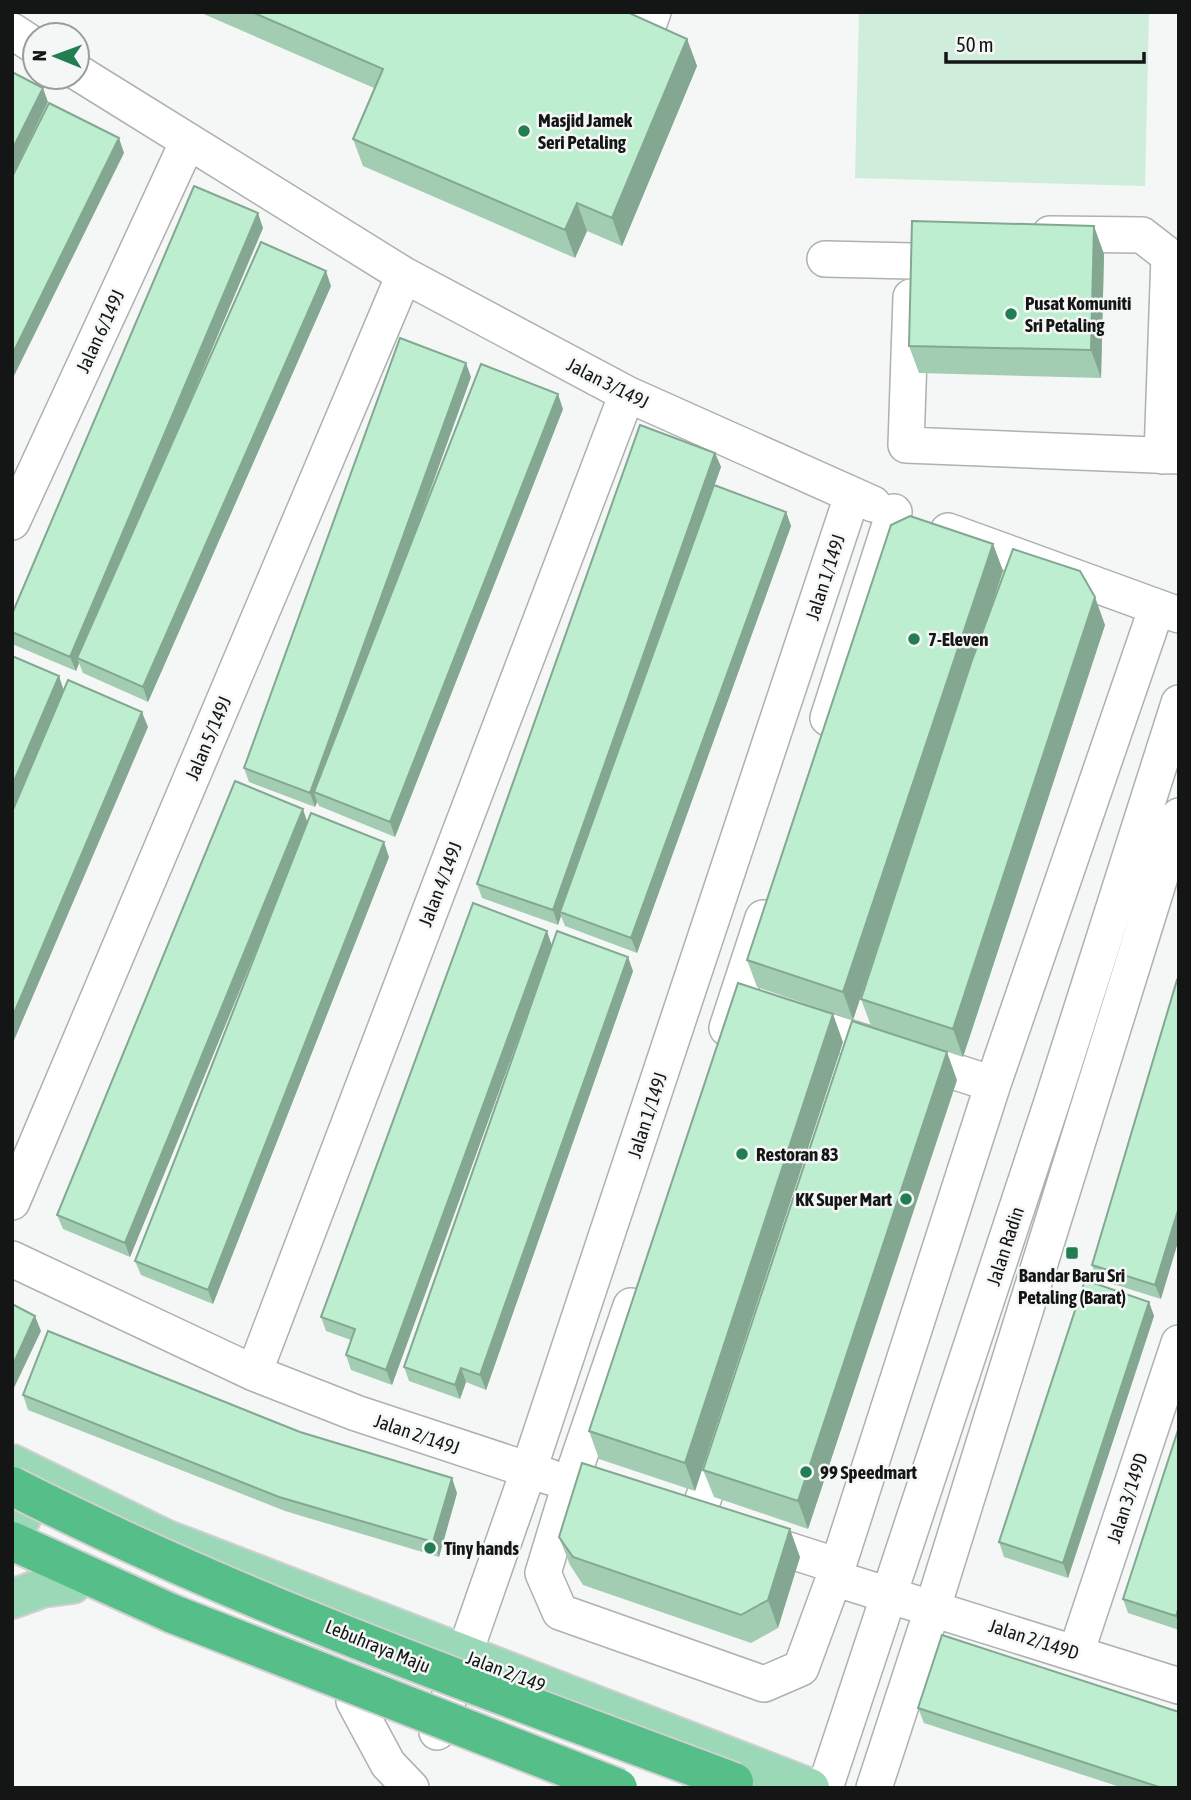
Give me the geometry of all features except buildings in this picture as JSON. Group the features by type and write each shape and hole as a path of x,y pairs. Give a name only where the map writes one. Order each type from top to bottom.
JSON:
{"highway":[{"name":"Lebuhraya Maju","path":"22,1477 92,1527 238,1590 479,1686 750,1788"},
{"path":"12,1539 173,1614 618,1788"}],"main road":[{"name":"Jalan 2/149","path":"22,1477 165,1539 810,1788"},
{"path":"12,1539 22,1477"},
{"path":"12,1556 72,1584 354,1701 585,1788"},
{"path":"12,1599 42,1588 72,1584"}],"street":[{"name":"Jalan 3/149J","path":"91,81 404,275 627,394 852,496 894,512 1020,572 1168,611"},
{"name":"Jalan 6/149J","path":"12,522 188,141"},
{"path":"936,233 913,245 905,445 1170,456 1169,256 1142,235 1018,234"},
{"path":"825,259 912,261"},
{"name":"Jalan 5/149J","path":"12,1202 404,275"},
{"name":"Jalan 4/149J","path":"254,1373 627,394"},
{"name":"Jalan 1/149J","path":"437,1732 528,1472 852,496"},
{"path":"817,750 894,512"},
{"path":"643,1274 583,1485 544,1573 560,1612 764,1684 801,1668 836,1572 993,1084 1168,611"},
{"name":"Jalan Radin","path":"825,1788 1051,1105 1179,703"},
{"name":"Jalan Radin","path":"874,1788 1179,816"},
{"path":"719,1053 775,882"},
{"path":"690,987 993,1084"},
{"name":"Jalan 2/149J","path":"12,1259 254,1373 356,1413 528,1472 583,1485"},
{"name":"Jalan 3/149D","path":"1076,1653 1179,1343"},
{"path":"735,1404 683,1516 836,1572"},
{"name":"Jalan 2/149D","path":"836,1572 889,1593 1179,1686"},
{"path":"354,1701 388,1764 411,1788"}],"green space":[{"path":"859,12 1149,12 1145,186 855,178"}],"place":[{"name":"Masjid Jamek Seri Petaling","path":"524,131"},
{"name":"Pusat Komuniti Sri Petaling","path":"1011,314"},
{"name":"7-Eleven","path":"914,639"},
{"name":"Restoran 83","path":"742,1154"},
{"name":"KK Super Mart","path":"906,1199"},
{"name":"Bandar Baru Sri Petaling (Barat)","path":"1072,1253"},
{"name":"99 Speedmart","path":"806,1472"},
{"name":"Tiny hands","path":"430,1548"}]}
